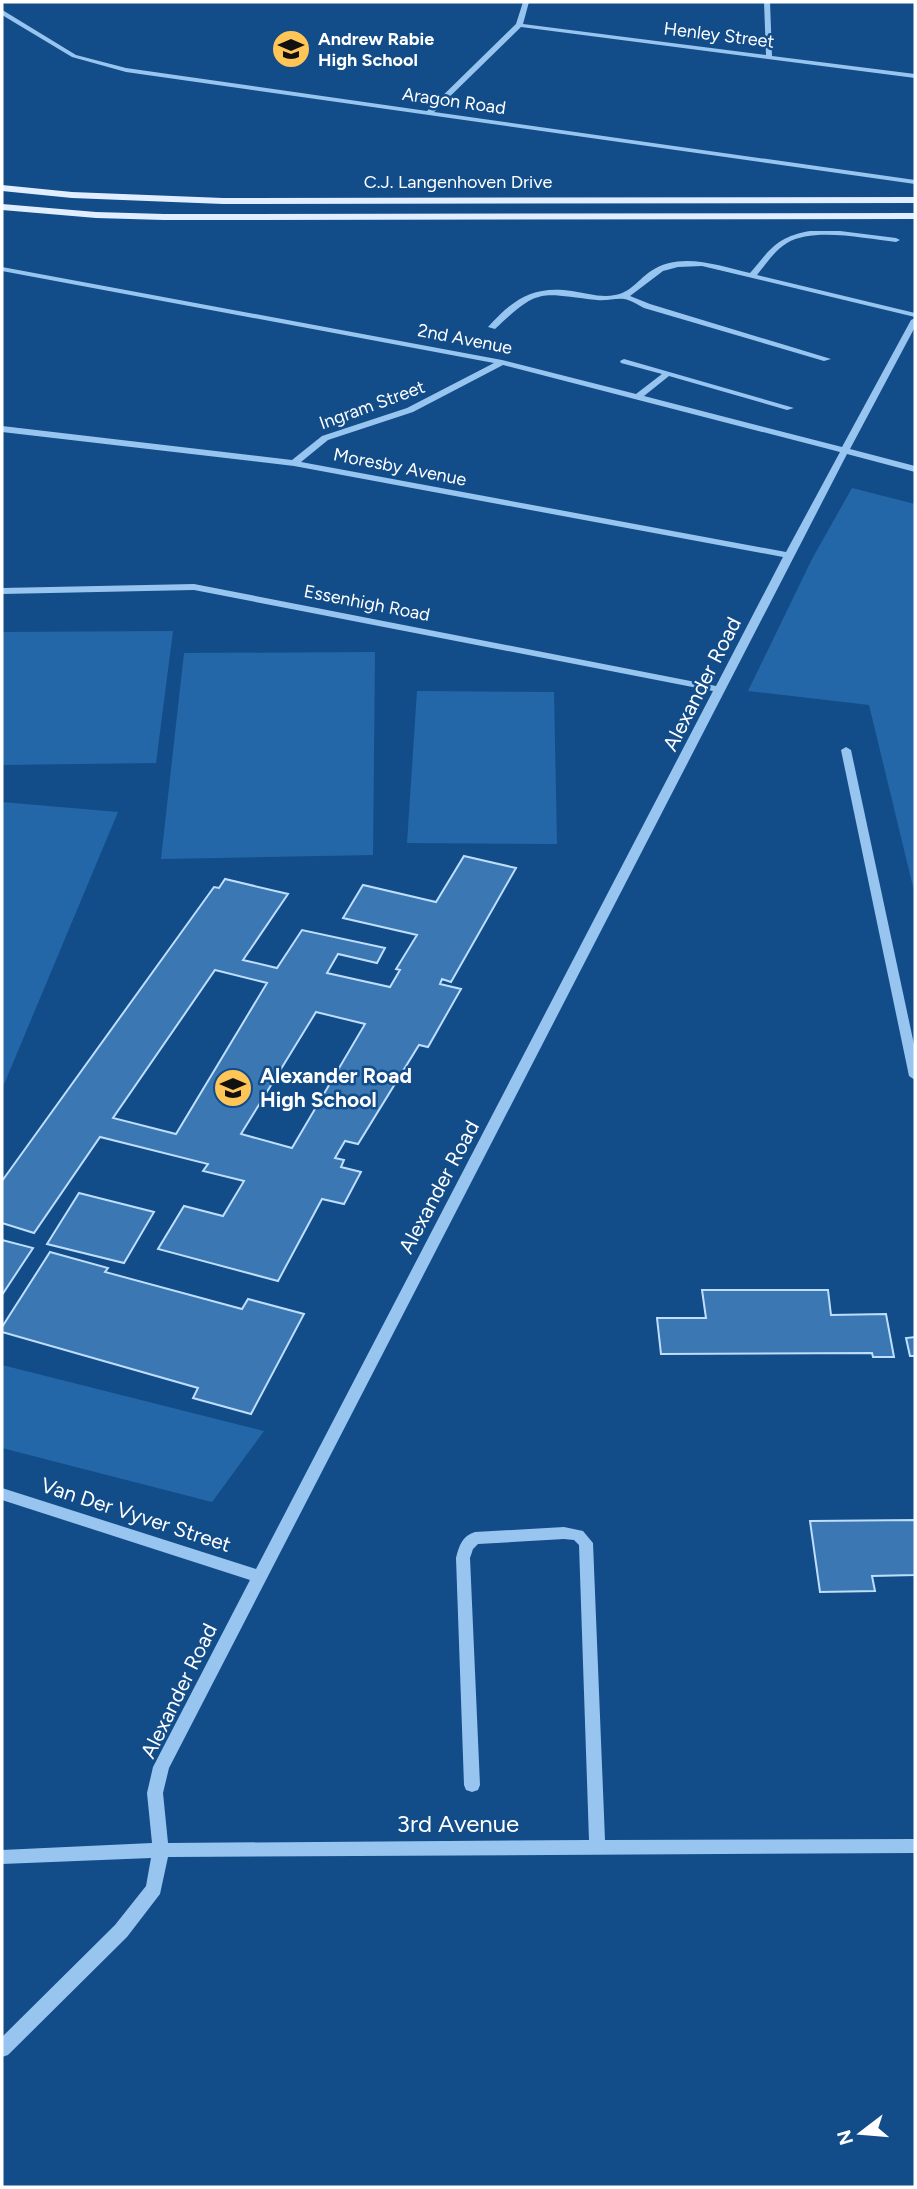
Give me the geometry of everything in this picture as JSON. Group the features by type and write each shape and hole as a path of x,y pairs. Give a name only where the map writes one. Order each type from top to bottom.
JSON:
{"main road":[{"name":"C.J. Langenhoven Drive","path":"2,188 72,195 223,201 915,200"},
{"name":"C.J. Langenhoven Drive","path":"2,207 96,215 164,217 915,216"}],"street":[{"path":"428,114 519,24 526,2"},
{"path":"767,2 769,57"},
{"name":"Aragon Road","path":"2,12 74,56 105,66 915,182"},
{"name":"Henley Street","path":"519,24 915,76"},
{"path":"752,276 786,240 804,235 827,234 896,240"},
{"path":"624,296 655,271 685,263 752,276 915,317"},
{"name":"2nd Avenue","path":"2,269 502,362 915,469"},
{"path":"492,327 520,300 536,292 552,290 601,299 624,296 647,306 827,359"},
{"name":"Alexander Road","path":"2,2049 140,1909 154,1889 161,1850 155,1793 161,1767 915,317"},
{"path":"624,361 790,408"},
{"name":"Ingram Street","path":"294,463 325,438 410,410 502,362"},
{"path":"637,397 666,375"},
{"name":"Moresby Avenue","path":"2,429 294,463 789,555"},
{"name":"Essenhigh Road","path":"2,591 194,587 721,690"},
{"path":"846,750 915,1076"},
{"name":"Van Der Vyver Street","path":"2,1494 258,1576"},
{"path":"472,1785 463,1559 466,1546 475,1538 564,1533 578,1535 586,1544 597,1848"},
{"name":"3rd Avenue","path":"2,1857 161,1850 915,1846"}],"shaded area":[{"path":"852,488 915,504 915,895 869,705 748,691 812,559"},
{"path":"173,631 156,763 2,765 2,632"},
{"path":"375,652 373,855 161,859 184,653"},
{"path":"417,691 554,692 557,844 407,843"},
{"path":"2,802 118,812 2,1089"},
{"path":"2,1365 264,1431 212,1502 2,1448"}],"building":[{"path":"464,856 516,868 451,982 442,979 440,984 461,989 428,1047 419,1045 358,1144 345,1141 335,1158 344,1160 341,1167 361,1172 344,1204 322,1199 278,1281 158,1249 184,1206 223,1216 244,1181 203,1171 208,1164 100,1137 34,1233 2,1223 2,1181 214,887 219,888 225,879 288,894 243,960 277,968 302,930 385,948 377,963 338,954 327,973 390,987 400,970 396,969 417,935 343,918 363,885 436,902","holes":["215,970 267,983 176,1134 113,1118","316,1012 365,1024 292,1148 241,1134"]},
{"path":"79,1193 154,1212 124,1263 47,1244"},
{"path":"2,1240 33,1248 2,1295"},
{"path":"50,1252 108,1268 105,1272 242,1309 248,1299 304,1314 251,1414 193,1398 198,1388 2,1332 2,1327"},
{"path":"702,1290 828,1290 831,1315 886,1314 894,1357 873,1357 872,1353 661,1354 657,1318 706,1318"},
{"path":"915,1337 915,1356 910,1356 906,1338"},
{"path":"915,1520 915,1575 872,1576 875,1591 820,1592 810,1521"}],"place":[{"name":"Andrew Rabie High School","path":"291,49"},
{"name":"Alexander Road High School","path":"233,1088"}]}
